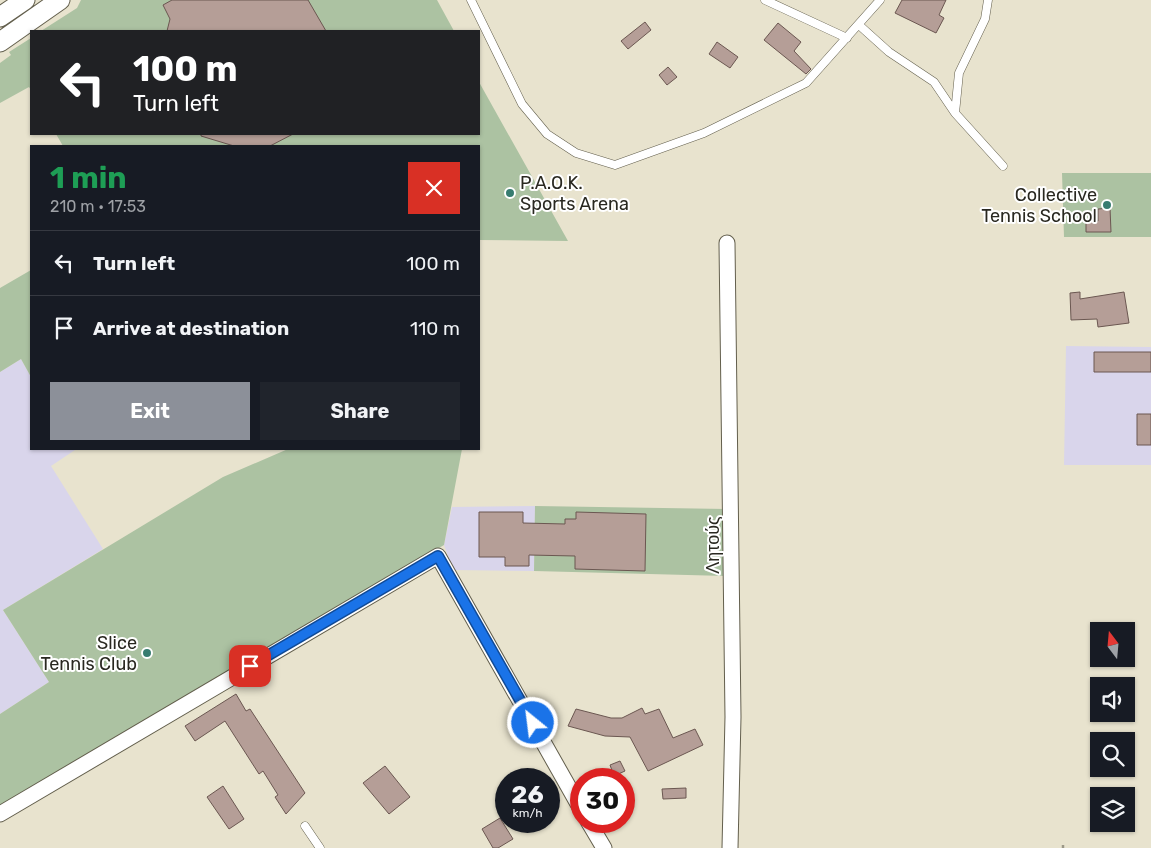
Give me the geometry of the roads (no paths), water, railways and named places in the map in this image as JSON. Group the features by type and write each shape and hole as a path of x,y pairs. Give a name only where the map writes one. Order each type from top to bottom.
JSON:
{"street":[{"path":"0,18 25,0"},
{"path":"0,42 60,0"},
{"name":"Λητούς","path":"728,243 733,707 730,848"},
{"path":"0,814 438,556 570,790"},
{"path":"595,833 604,848"}],"lane":[{"path":"471,0 522,104 547,134 576,153 615,165 704,133 806,83 880,0"},
{"path":"765,0 847,38"},
{"path":"955,113 959,73 985,18 988,0"},
{"path":"859,25 889,52 934,82 955,113 1003,166"},
{"path":"304,826 320,848"}],"place":[{"name":"P.A.O.K. Sports Arena","path":"510,193"},
{"name":"Collective Tennis School","path":"1107,205"},
{"name":"Slice Tennis Club","path":"147,653"}]}
